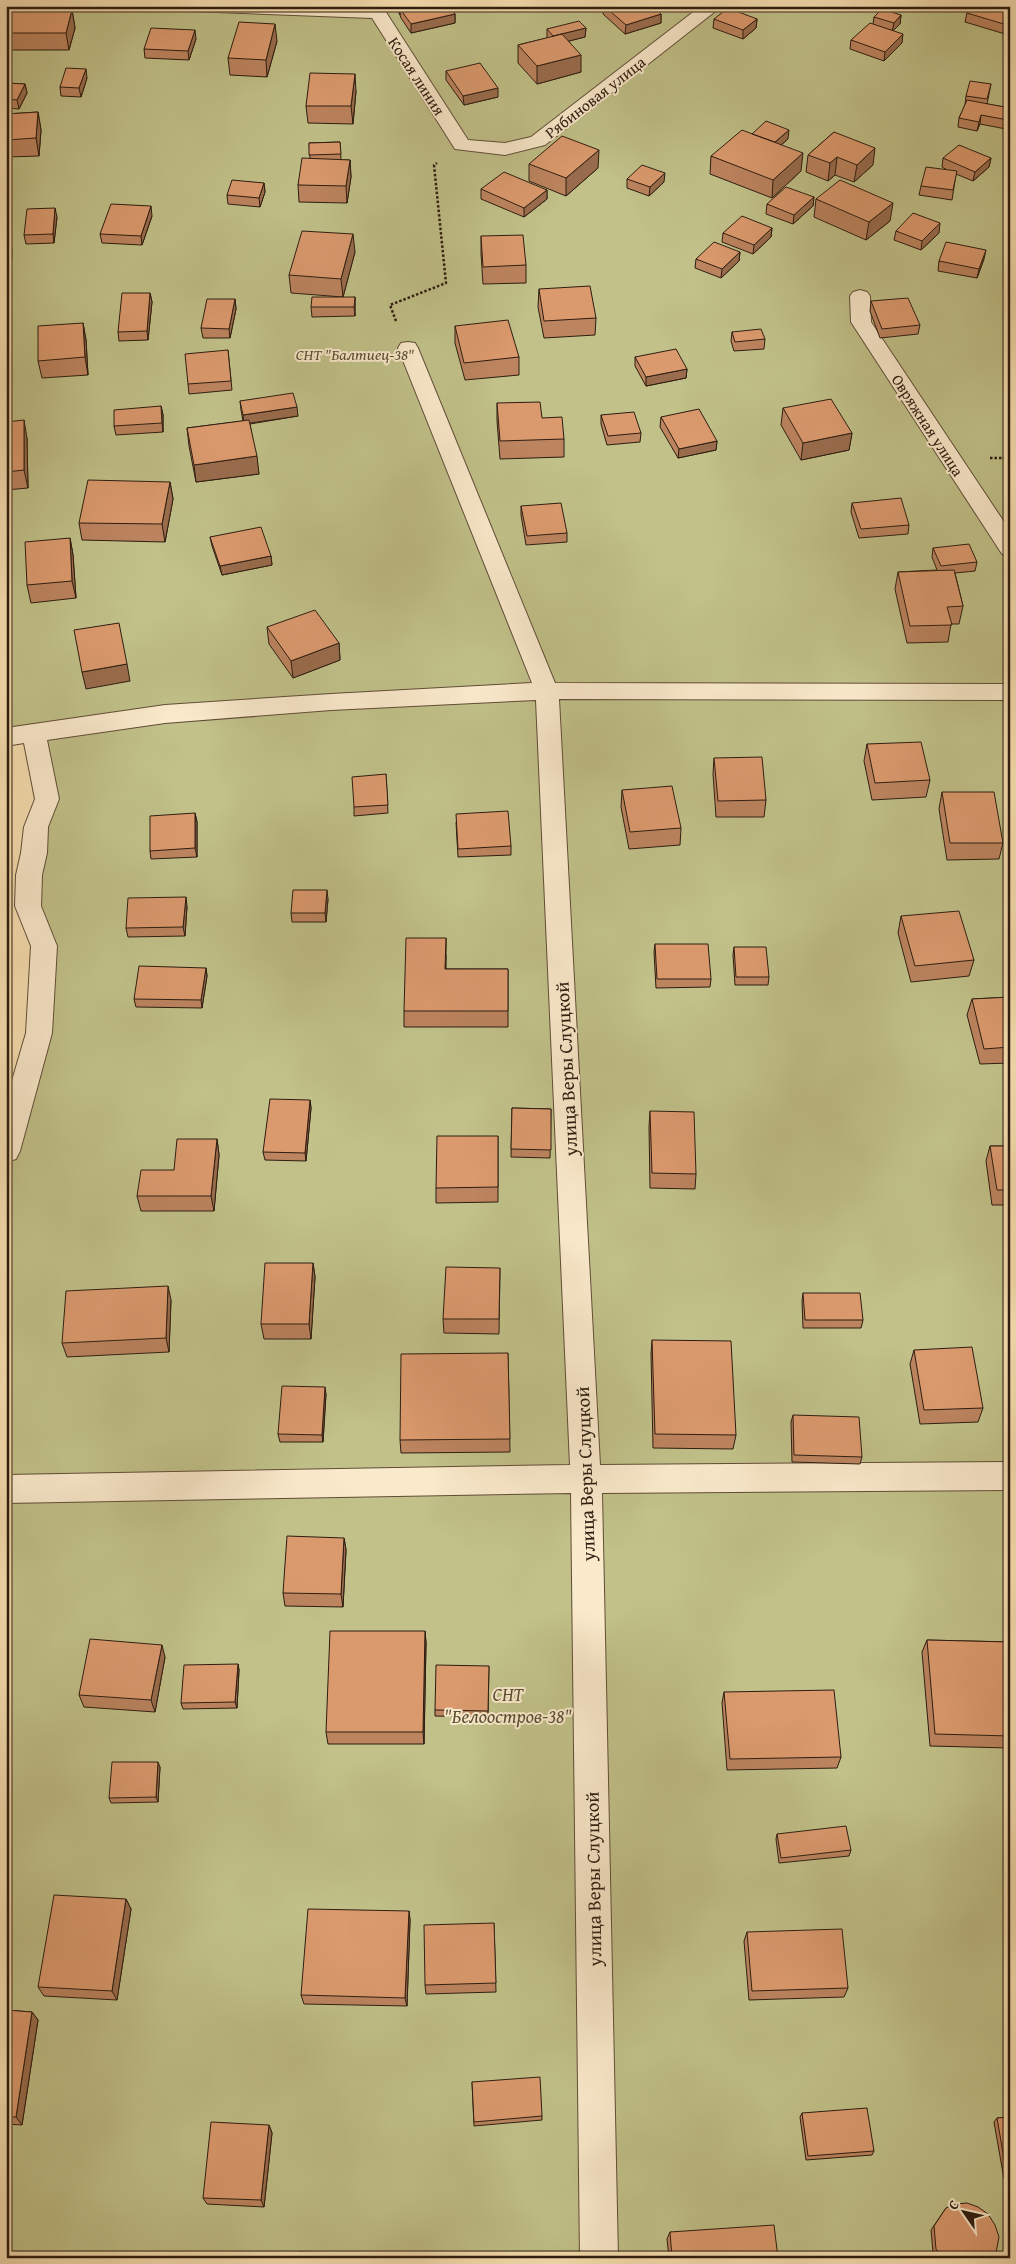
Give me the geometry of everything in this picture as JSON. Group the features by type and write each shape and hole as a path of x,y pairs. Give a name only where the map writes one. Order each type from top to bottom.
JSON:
{"street":[{"path":"188,6 375,10"},
{"name":"Рябиновая улица","path":"462,145 505,149 538,141 713,6"},
{"name":"Косая линия","path":"375,10 462,145"},
{"name":"Овряжная улица","path":"860,296 861,322 1010,550"},
{"name":"улица Веры Слуцкой","path":"408,348 547,691 586,1478 599,2258"},
{"path":"6,737 165,714 331,702 547,691 1010,692"},
{"path":"6,1151 39,1033 44,946 28,906 29,875 34,853 36,827 47,799 36,742"},
{"path":"6,1489 586,1478 1010,1476"}],"path":[{"path":"408,348 390,305 446,283 434,165 462,145"}],"green space":[{"name":"СНТ \"Белоостров-38\"","path":"6,6 1010,6 1010,2258 6,2258 6,1151 39,1033 35,835 36,732 6,737"}],"building":[{"path":"413,6 449,6 455,14 411,24 400,9"},
{"path":"604,6 653,6 661,14 626,25"},
{"path":"973,6 1010,7 1010,22 1007,25 967,13"},
{"path":"728,8 757,19 743,30 714,19"},
{"path":"882,9 901,15 894,23 874,17"},
{"path":"11,10 72,10 66,33 6,33"},
{"path":"579,21 586,28 553,36 547,29"},
{"path":"239,22 275,24 266,60 228,58"},
{"path":"870,23 903,34 885,52 851,40"},
{"path":"151,28 195,30 188,51 144,49"},
{"path":"562,34 581,55 537,66 518,45"},
{"path":"480,63 498,88 463,96 446,71"},
{"path":"66,68 86,69 79,88 60,87"},
{"path":"310,73 355,74 351,106 306,106"},
{"path":"970,81 991,84 987,99 966,96"},
{"path":"6,83 25,84 17,100 6,99"},
{"path":"967,100 1010,108 1008,120 981,115 979,122 959,118"},
{"path":"38,112 36,138 6,140 6,114"},
{"path":"766,121 789,130 775,142 752,134"},
{"path":"742,130 803,153 773,180 711,156"},
{"path":"834,132 875,148 857,165 837,157 830,163 808,155"},
{"path":"562,136 599,150 566,178 529,164"},
{"path":"340,142 341,154 309,155 309,143"},
{"path":"959,145 991,158 975,172 943,158"},
{"path":"302,158 350,160 346,186 298,185"},
{"path":"642,165 665,173 650,187 627,179"},
{"path":"926,167 957,171 953,190 921,186"},
{"path":"504,172 547,190 524,208 481,189"},
{"path":"232,180 264,183 259,198 227,195"},
{"path":"840,180 893,203 869,222 816,199"},
{"path":"786,187 814,197 794,215 767,204"},
{"path":"111,204 151,206 141,236 100,234"},
{"path":"55,208 53,234 24,235 27,209"},
{"path":"913,213 940,223 922,241 896,231"},
{"path":"742,216 772,228 754,245 723,233"},
{"path":"302,231 353,234 341,279 289,275"},
{"path":"523,235 526,265 483,267 481,236"},
{"path":"6,241 10,241 10,265 6,265"},
{"path":"714,242 740,252 722,269 696,259"},
{"path":"946,242 986,250 979,269 939,261"},
{"path":"590,286 596,318 544,321 539,289"},
{"path":"122,293 150,293 147,331 118,332"},
{"path":"312,297 355,297 354,307 311,307"},
{"path":"908,298 920,325 882,329 871,301"},
{"path":"207,299 235,299 229,329 201,328"},
{"path":"508,320 519,357 464,363 455,326"},
{"path":"83,323 85,357 38,361 38,326"},
{"path":"761,329 765,339 735,342 732,332"},
{"path":"676,349 687,369 646,377 635,357"},
{"path":"228,350 231,381 188,384 185,354"},
{"path":"293,393 297,407 243,415 240,401"},
{"path":"831,399 852,433 803,443 783,408"},
{"path":"540,402 542,418 562,417 564,439 500,441 497,403"},
{"path":"161,406 162,423 114,426 114,410"},
{"path":"699,409 717,441 679,449 661,417"},
{"path":"634,412 641,433 608,436 601,415"},
{"path":"24,420 24,470 6,472 6,422"},
{"path":"249,420 257,456 194,465 187,428"},
{"path":"88,480 170,482 162,524 79,523"},
{"path":"901,498 909,525 861,529 852,503"},
{"path":"561,503 567,533 527,536 521,506"},
{"path":"261,527 271,556 220,566 210,537"},
{"path":"70,538 72,581 27,585 25,542"},
{"path":"969,544 977,562 941,566 933,548"},
{"path":"954,570 963,606 947,607 952,625 910,626 898,572"},
{"path":"315,610 339,643 291,661 267,627"},
{"path":"119,623 127,664 82,672 74,630"},
{"path":"921,742 930,780 875,783 867,744"},
{"path":"762,757 766,800 718,801 714,758"},
{"path":"386,774 388,805 354,807 352,777"},
{"path":"672,786 681,828 630,832 622,790"},
{"path":"942,792 994,792 1003,843 950,843"},
{"path":"508,811 511,846 458,849 456,814"},
{"path":"195,813 195,848 150,851 150,816"},
{"path":"293,890 327,890 325,913 291,913"},
{"path":"186,897 183,927 126,928 128,898"},
{"path":"959,911 974,960 915,966 901,916"},
{"path":"406,938 446,938 445,969 508,969 508,1011 404,1011"},
{"path":"655,944 708,944 711,979 657,979"},
{"path":"734,947 766,947 769,977 736,977"},
{"path":"139,966 206,968 201,1000 134,999"},
{"path":"1010,997 1010,1047 984,1049 972,999"},
{"path":"270,1099 310,1100 305,1153 263,1152"},
{"path":"512,1108 551,1109 551,1150 511,1149"},
{"path":"650,1111 694,1112 696,1174 652,1173"},
{"path":"437,1136 498,1136 498,1187 436,1188"},
{"path":"177,1139 217,1139 211,1196 137,1196 141,1170 174,1170"},
{"path":"990,1146 1010,1146 1010,1190 997,1190"},
{"path":"265,1263 313,1263 309,1324 261,1324"},
{"path":"446,1267 500,1268 499,1319 443,1319"},
{"path":"168,1286 166,1338 62,1343 66,1291"},
{"path":"803,1293 860,1293 863,1320 805,1320"},
{"path":"652,1340 731,1341 736,1435 655,1434"},
{"path":"972,1347 983,1408 924,1410 914,1350"},
{"path":"508,1353 510,1439 400,1440 401,1354"},
{"path":"282,1386 325,1387 322,1435 278,1434"},
{"path":"793,1415 859,1417 862,1457 794,1455"},
{"path":"287,1536 344,1538 341,1594 283,1593"},
{"path":"330,1631 425,1631 423,1732 326,1732"},
{"path":"90,1639 162,1645 151,1700 79,1695"},
{"path":"927,1640 1010,1642 1010,1736 935,1734"},
{"path":"238,1664 235,1702 181,1703 184,1665"},
{"path":"436,1665 489,1666 488,1711 435,1710"},
{"path":"834,1690 841,1757 730,1759 724,1692"},
{"path":"112,1762 158,1762 156,1797 109,1798"},
{"path":"846,1826 851,1850 781,1858 777,1834"},
{"path":"54,1895 126,1899 112,1991 38,1987"},
{"path":"308,1909 409,1911 405,1998 301,1995"},
{"path":"494,1923 496,1983 425,1985 424,1925"},
{"path":"842,1929 848,1988 752,1991 747,1932"},
{"path":"6,2010 32,2012 16,2117 6,2117"},
{"path":"540,2077 542,2116 474,2122 472,2082"},
{"path":"867,2108 874,2151 808,2156 802,2113"},
{"path":"1010,2117 1010,2175 1007,2176 997,2118"},
{"path":"211,2122 269,2125 261,2200 203,2198"},
{"path":"967,2203 978,2207 988,2214 995,2225 999,2237 995,2258 943,2258 936,2249 934,2226 946,2208 956,2204"},
{"path":"774,2225 778,2258 672,2258 670,2232"},
{"path":"298,2252 417,2255 417,2258 298,2258"}],"park label":[{"name":"СНТ \"Балтиец-38\"","path":"355,354"}]}
